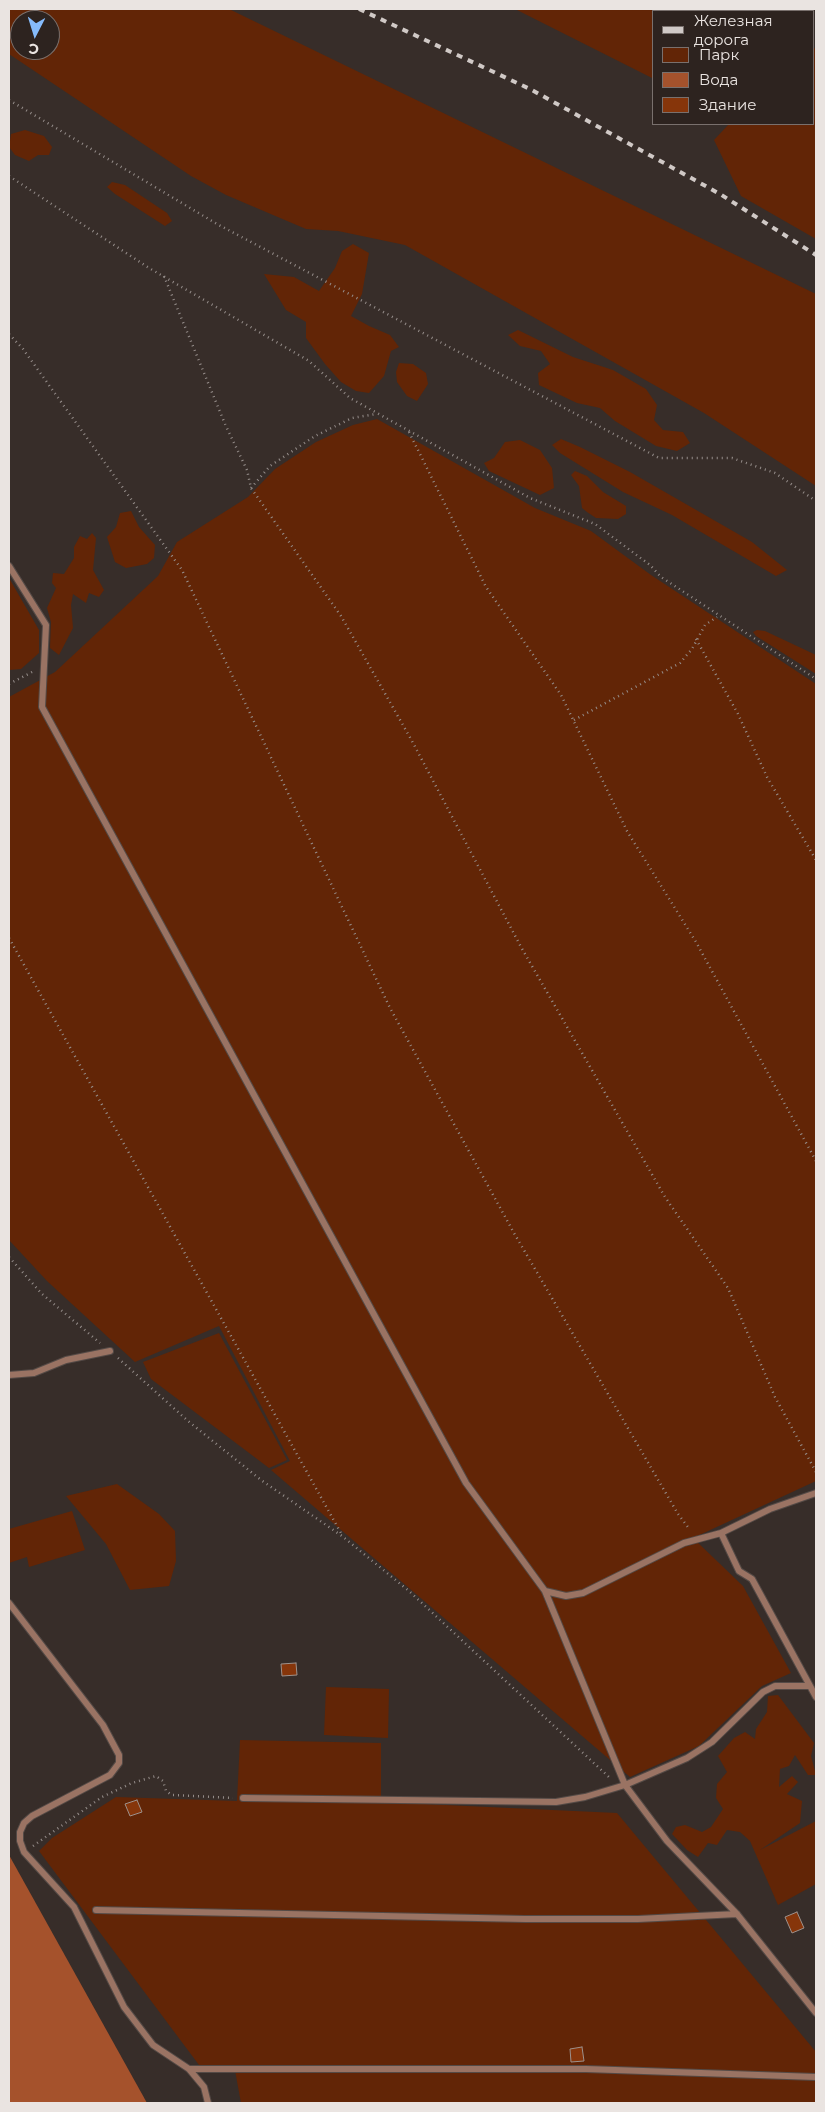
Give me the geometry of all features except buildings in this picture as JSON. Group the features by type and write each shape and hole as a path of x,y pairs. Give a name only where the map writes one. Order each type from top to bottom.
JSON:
{"lane":[{"path":"9,566 46,625 42,707 466,1483 545,1591 625,1785 668,1841 737,1914 816,2013"},
{"path":"9,1375 34,1373 66,1360 110,1351"},
{"path":"545,1591 566,1596 583,1593 684,1543 721,1533 770,1509 816,1493"},
{"path":"721,1533 739,1571 752,1579 816,1695"},
{"path":"9,1603 103,1725 119,1755 119,1763 116,1770 110,1775 32,1816 24,1823 20,1832 20,1841 24,1852 74,1907 124,2007 153,2045 189,2069 204,2087 208,2103"},
{"path":"243,1798 556,1802 585,1797 625,1785 687,1758 712,1742 763,1692 781,1684 810,1686"},
{"path":"96,1910 638,1920 737,1914"},
{"path":"189,2069 586,2069 816,2077"}],"path":[{"path":"9,100 217,224 659,458 732,458 775,473 816,501"},
{"path":"9,176 164,276 309,361 350,398 530,498 594,524 637,555 661,577 717,616 816,679"},
{"path":"164,276 225,424 247,470 251,488 341,616 412,741 521,947 620,1120 665,1197 728,1288 775,1397 816,1472"},
{"path":"9,334 23,349 182,570 390,1008 519,1241 678,1514 697,1540"},
{"path":"251,488 270,466 315,436 352,418 377,413"},
{"path":"408,431 486,587 561,695 627,831 696,942 816,1161"},
{"path":"574,720 680,662 692,649 705,625 717,616"},
{"path":"696,639 738,714 767,778 816,860"},
{"path":"9,684 44,665"},
{"path":"9,938 342,1536"},
{"path":"9,1257 42,1294 110,1351 188,1422 261,1480 342,1536 410,1591 561,1731 606,1776 625,1785"},
{"path":"24,1852 102,1797 132,1783 156,1776 163,1781 166,1791 172,1795 243,1798"}],"green space":[{"path":"9,9 229,9 816,294 816,486 704,413 405,245 338,231 306,229 226,195 191,176 18,60 60,60 60,10 10,10 10,55"},
{"path":"515,9 740,10 652,10 652,78"},
{"path":"816,49 816,239 741,196 714,140 728,125 815,125"},
{"path":"25,130 44,136 52,147 49,155 38,155 29,161 15,155 9,147 11,134"},
{"path":"112,182 125,185 167,213 172,221 165,226 115,194 107,187"},
{"path":"353,244 369,253 362,294 351,316 390,335 399,347 391,351 384,376 369,393 356,391 341,382 325,364 306,338 306,322 286,310 264,274 294,277 319,291 335,268 342,251"},
{"path":"518,330 573,357 613,370 646,389 657,405 654,420 663,430 683,432 690,443 677,451 656,446 615,421 600,408 577,403 539,385 538,373 550,364 541,351 520,346 508,335"},
{"path":"399,363 413,364 426,373 428,384 417,401 407,396 397,382 396,372"},
{"path":"377,419 535,508 591,531 651,575 816,684 816,1481 693,1538 743,1586 791,1673 762,1686 699,1746 630,1777 271,1470 290,1461 219,1326 135,1362 47,1281 9,1240 9,697 55,672 158,576 177,542 248,497 275,469 316,442 353,425"},
{"path":"561,439 630,472 752,542 787,570 776,576 672,515 623,492 560,453 552,445"},
{"path":"520,440 540,450 552,468 554,488 540,495 489,471 484,463 494,458 505,442"},
{"path":"575,471 587,476 603,492 626,506 626,514 618,519 596,518 582,508 579,486 571,475"},
{"path":"131,511 139,527 155,545 154,558 147,564 126,568 115,562 107,537 116,527 120,513"},
{"path":"92,533 96,538 93,570 104,590 99,597 89,593 86,603 73,594 71,605 73,628 59,655 50,648 51,622 47,608 56,588 52,583 53,573 64,574 74,558 74,547 80,536 87,539"},
{"path":"9,578 39,630 39,653 21,669 9,670"},
{"path":"757,630 765,631 816,655 816,674 756,636 753,632"},
{"path":"219,1333 287,1460 269,1468 151,1379 143,1362"},
{"path":"117,1484 159,1514 175,1531 176,1561 169,1586 130,1590 106,1544 66,1496"},
{"path":"72,1511 85,1550 29,1567 27,1557 9,1563 9,1529"},
{"path":"326,1687 389,1689 388,1738 324,1735"},
{"path":"778,1695 814,1743 811,1756 816,1775 808,1775 795,1755 789,1766 780,1769 779,1787 792,1776 798,1782 787,1794 802,1801 800,1823 760,1850 816,1821 816,1884 778,1905 750,1841 740,1832 727,1830 717,1845 708,1843 698,1857 687,1850 672,1834 676,1827 685,1825 702,1832 711,1827 723,1809 716,1798 717,1784 727,1772 718,1756 734,1738 745,1732 755,1739 756,1729 767,1712 768,1696"},
{"path":"240,1740 381,1743 381,1802 617,1813 816,2052 816,2103 241,2103 234,2065 199,2065 39,1851 52,1838 116,1797 237,1801"}],"water":[{"path":"9,1855 147,2103 9,2103"}],"railway":[{"path":"359,9 530,89 720,194 816,255"}]}
